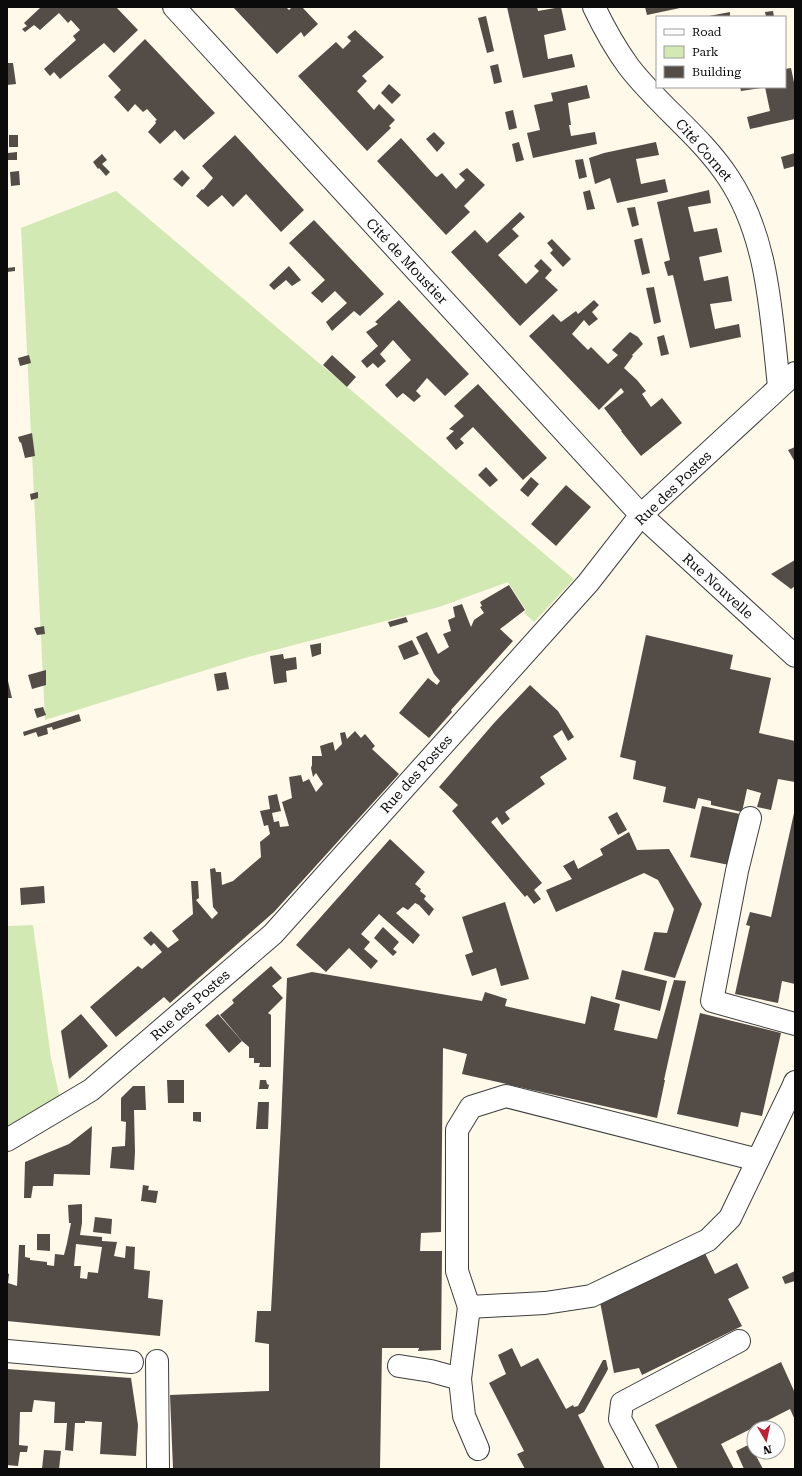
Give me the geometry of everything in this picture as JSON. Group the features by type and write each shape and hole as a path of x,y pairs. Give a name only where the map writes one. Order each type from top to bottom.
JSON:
{"street":[{"name":"Cité de Moustier","path":"174,7 641,516"},
{"name":"Cité Cornet","path":"594,7 615,48 629,68 711,154 728,176 740,196 749,218 760,254 787,380"},
{"name":"Rue des Postes","path":"7,1140 91,1090 273,934 588,583 641,516 787,380"},
{"name":"Rue Nouvelle","path":"641,516 795,656"},
{"path":"750,818 737,871 712,1002 795,1024"},
{"path":"469,1307 545,1303 591,1296 708,1240 730,1218 795,1082"},
{"path":"478,1449 464,1416 460,1379 469,1307 457,1271 456,1130 471,1107 506,1096 758,1160"},
{"path":"647,1469 620,1418 622,1403 739,1341"},
{"path":"7,1351 132,1362"},
{"path":"156,1361 158,1469"},
{"path":"400,1366 431,1371 460,1379"}],"green space":[{"path":"116,191 574,579 534,622 524,613 526,610 508,582 439,607 248,657 45,720 21,228"},
{"path":"33,925 51,1058 60,1098 7,1126 7,926"}],"building":[{"path":"41,7 116,7 138,30 114,53 104,43 60,79 54,72 50,76 44,69 76,40 73,36 80,30 71,20 68,23 59,13 40,30 34,25 25,32 22,29 27,26 24,23"},
{"path":"233,7 286,7 289,10 292,7 302,7 318,24 304,37 301,32 277,54"},
{"path":"507,7 537,7 538,11 561,7 566,30 544,35 548,59 572,54 575,67 523,78"},
{"path":"645,7 679,7 680,8 647,15"},
{"path":"773,11 774,16 766,16 765,12"},
{"path":"730,12 730,16 709,16"},
{"path":"486,16 494,51 487,53 478,18"},
{"path":"355,30 384,57 362,76 367,81 357,91 374,110 379,104 395,120 389,126 391,128 367,151 298,76 336,42 343,49 351,41 347,37"},
{"path":"145,39 215,113 184,140 175,130 160,144 148,132 157,120 147,109 143,112 135,104 128,112 114,97 121,90 108,76"},
{"path":"7,63 13,63 16,84 7,85"},
{"path":"498,64 502,82 494,84 490,66"},
{"path":"791,68 795,87 795,119 750,129 747,117 770,111 765,88 786,88 786,69"},
{"path":"389,84 401,95 392,104 381,93"},
{"path":"587,85 590,98 568,103 571,125 569,125 571,136 595,132 597,144 533,158 527,133 540,130 534,105 553,101 551,93"},
{"path":"740,88 761,88 741,91"},
{"path":"513,110 517,128 509,130 505,112"},
{"path":"434,132 445,143 437,152 426,139"},
{"path":"9,135 18,135 18,147 9,147"},
{"path":"235,135 304,210 281,232 246,194 233,207 222,195 208,207 196,196 213,178 202,166"},
{"path":"401,138 435,176 437,177 442,173 456,189 465,180 459,174 467,168 485,185 464,206 470,212 446,235 377,161"},
{"path":"519,142 524,160 516,162 512,144"},
{"path":"656,142 659,155 636,159 641,184 665,179 668,192 617,203 610,178 595,184 589,158 604,153"},
{"path":"17,152 17,160 8,160 8,153"},
{"path":"795,153 795,166 784,169 781,157"},
{"path":"102,154 107,160 102,164 110,172 106,176 93,162"},
{"path":"583,159 587,177 579,179 575,160"},
{"path":"182,170 190,178 182,187 173,179"},
{"path":"19,171 20,185 11,186 10,172"},
{"path":"590,190 595,209 587,210 583,192"},
{"path":"709,190 711,203 688,207 694,232 717,228 722,252 699,257 704,281 728,276 732,301 710,304 715,329 739,324 741,337 690,348 673,275 668,276 664,262 670,260 657,202"},
{"path":"635,207 639,225 632,227 627,208"},
{"path":"520,212 525,217 512,229 519,236 498,255 526,284 539,271 534,266 541,259 552,270 545,278 558,290 520,326 451,252 475,230 487,243"},
{"path":"314,220 384,294 360,316 354,311 332,331 326,322 347,303 335,291 322,303 311,293 325,280 289,243"},
{"path":"642,238 650,273 642,275 634,240"},
{"path":"552,239 571,259 563,267 550,253 553,250 547,243"},
{"path":"289,266 301,280 292,286 286,280 274,290 269,285"},
{"path":"15,267 15,271 7,272 7,268"},
{"path":"654,287 661,322 654,324 646,288"},
{"path":"399,300 469,374 445,396 427,378 416,391 421,396 414,402 403,393 397,398 385,385 411,360 393,340 380,354 386,361 378,368 373,363 367,368 361,361 378,346 366,332 378,324 375,322"},
{"path":"594,300 599,305 592,312 598,319 589,326 584,320 572,334 588,350 591,347 608,364 618,355 612,350 630,332 638,337 643,344 632,355 633,356 624,368 646,391 642,394 651,407 662,398 682,423 641,456 604,408 624,392 621,388 599,410 529,336 553,314 561,322 576,311 578,314"},
{"path":"664,335 669,354 661,356 657,337"},
{"path":"29,355 31,363 20,366 18,358"},
{"path":"332,355 356,377 347,387 323,365"},
{"path":"478,384 547,458 523,480 473,427 460,439 464,443 456,450 446,438 454,431 449,429 464,416 454,406"},
{"path":"32,433 35,456 25,458 21,442 20,443 18,437"},
{"path":"795,447 795,462 788,450"},
{"path":"486,467 498,480 490,487 478,475"},
{"path":"531,477 539,484 528,497 520,490"},
{"path":"566,485 591,507 556,546 531,524"},
{"path":"38,492 38,498 31,500 30,494"},
{"path":"795,560 795,586 791,589 771,574"},
{"path":"509,585 525,610 500,629 513,641 451,710 452,712 429,738 399,713 428,678 437,685 440,681 434,674 416,637 427,632 438,654 449,647 443,634 451,631 448,620 455,617 453,607 462,604 471,627 474,620 484,613 480,607 482,606 480,602"},
{"path":"406,617 408,622 390,627 388,622"},
{"path":"44,626 45,634 37,635 34,628"},
{"path":"646,635 733,655 730,669 771,678 759,733 795,741 795,782 778,779 771,810 757,807 761,793 747,789 742,812 711,805 711,801 698,798 695,809 663,802 666,787 633,779 636,761 620,757"},
{"path":"412,640 419,654 404,660 398,646"},
{"path":"321,643 321,654 312,657 310,645"},
{"path":"283,654 284,659 296,657 297,669 286,671 287,682 274,684 270,656"},
{"path":"46,670 46,685 32,689 28,675"},
{"path":"226,672 229,689 217,691 214,674"},
{"path":"8,681 12,698 7,698"},
{"path":"530,685 558,711 574,737 568,741 562,730 553,736 567,759 540,777 545,784 505,812 510,819 502,825 497,817 491,822 542,883 534,890 541,899 534,904 527,895 525,897 452,811 458,805 439,787 494,723"},
{"path":"43,707 46,715 37,718 34,709"},
{"path":"79,714 81,721 53,730 52,727 47,728 48,734 38,737 36,732 24,736 23,732"},
{"path":"355,731 361,738 365,734 375,746 372,749 399,774 274,912 170,1003 164,997 116,1037 90,1007 138,966 142,969 162,952 154,943 151,946 143,938 151,931 168,948 179,940 172,931 193,914 191,881 198,881 199,898 196,900 212,919 218,913 213,907 210,869 215,868 216,872 221,872 222,885 233,881 261,857 260,842 270,834 268,825 264,826 260,811 270,809 268,796 277,794 281,811 272,813 274,822 279,821 280,827 289,826 282,802 292,798 289,777 301,775 303,782 309,779 316,792 323,784 316,773 313,777 311,768 312,756 322,756 320,746 333,742 335,751 342,744 340,733 345,732 347,739"},
{"path":"702,806 740,814 729,865 690,857"},
{"path":"617,812 627,830 618,835 608,817"},
{"path":"794,813 795,984 782,981 778,1003 735,994 750,926 746,925 750,912 771,917"},
{"path":"629,832 637,850 669,849 702,904 675,978 644,970 654,932 667,933 674,909 658,880 644,873 556,912 546,890 572,879 563,866 574,860 578,869 603,855 600,849"},
{"path":"390,839 425,872 415,884 426,896 424,899 434,909 429,916 419,905 415,903 408,910 403,907 396,913 420,935 413,944 379,914 361,934 370,942 364,949 378,961 371,969 349,948 326,972 296,945"},
{"path":"44,886 45,903 21,905 20,888"},
{"path":"505,902 529,979 501,986 496,968 472,976 465,955 473,952 462,917"},
{"path":"383,927 399,942 393,949 397,952 393,956 374,938"},
{"path":"271,966 282,978 272,986 283,998 268,1013 271,1015 271,1067 259,1067 260,1063 254,1063 254,1058 249,1058 249,1047 220,1015 234,1003 232,1000"},
{"path":"622,970 667,981 660,1011 615,999"},
{"path":"312,972 482,1001 485,992 507,999 505,1006 585,1024 591,996 620,1004 614,1030 657,1039 674,980 686,981 657,1118 462,1074 467,1054 443,1048 441,1232 421,1233 420,1251 442,1251 441,1350 418,1351 419,1348 382,1348 380,1469 173,1469 170,1395 269,1391 269,1344 255,1342 257,1311 271,1311 287,978"},
{"path":"700,1013 781,1033 762,1116 741,1112 738,1127 677,1114"},
{"path":"81,1014 108,1046 69,1079 61,1031"},
{"path":"218,1014 242,1041 229,1053 205,1025"},
{"path":"167,1080 184,1080 184,1103 168,1103"},
{"path":"260,1080 266,1080 267,1084 269,1085 268,1089 259,1089"},
{"path":"133,1086 145,1086 146,1110 134,1110 134,1170 110,1168 112,1147 125,1146 126,1122 121,1121 121,1098"},
{"path":"258,1102 269,1102 268,1129 256,1129"},
{"path":"193,1112 201,1112 201,1122 193,1121"},
{"path":"92,1126 90,1175 54,1174 53,1186 33,1186 31,1198 24,1198 25,1162 69,1144"},
{"path":"143,1185 149,1186 148,1190 158,1191 156,1203 141,1201"},
{"path":"82,1204 82,1223 80,1235 102,1237 102,1241 117,1242 114,1256 125,1258 126,1246 135,1247 134,1269 150,1271 148,1298 163,1300 160,1336 7,1321 7,1273 9,1274 8,1283 17,1286 19,1245 25,1245 25,1257 30,1258 30,1260 47,1262 47,1265 54,1266 55,1254 64,1255 67,1243 71,1223 69,1223 68,1205","holes":["76,1244 102,1247 98,1273 88,1272 87,1279 80,1278 81,1266 74,1266"]},
{"path":"95,1217 112,1219 111,1234 93,1232"},
{"path":"37,1234 50,1234 50,1251 37,1250"},
{"path":"703,1249 715,1274 737,1263 749,1288 728,1299 742,1326 642,1375 639,1368 614,1373 600,1302"},
{"path":"795,1271 795,1281 785,1284 782,1277"},
{"path":"512,1348 521,1367 538,1358 566,1409 573,1405 574,1407 578,1406 603,1360 606,1360 608,1369 606,1373 584,1412 578,1415 605,1469 525,1469 517,1454 524,1451 489,1383 506,1374 498,1355"},
{"path":"781,1362 795,1393 795,1420 790,1409 768,1420 746,1420 746,1431 721,1444 734,1469 678,1469 655,1425"},
{"path":"7,1369 131,1378 138,1425 136,1456 100,1454 102,1422 85,1421 85,1423 75,1423 73,1451 65,1450 67,1423 54,1423 55,1402 34,1400 32,1412 20,1412 19,1445 28,1446 27,1452 20,1452 18,1466 7,1465"},
{"path":"746,1446 746,1460 758,1460 763,1469 744,1469 736,1451"},
{"path":"44,1450 61,1451 59,1469 42,1469"}]}
